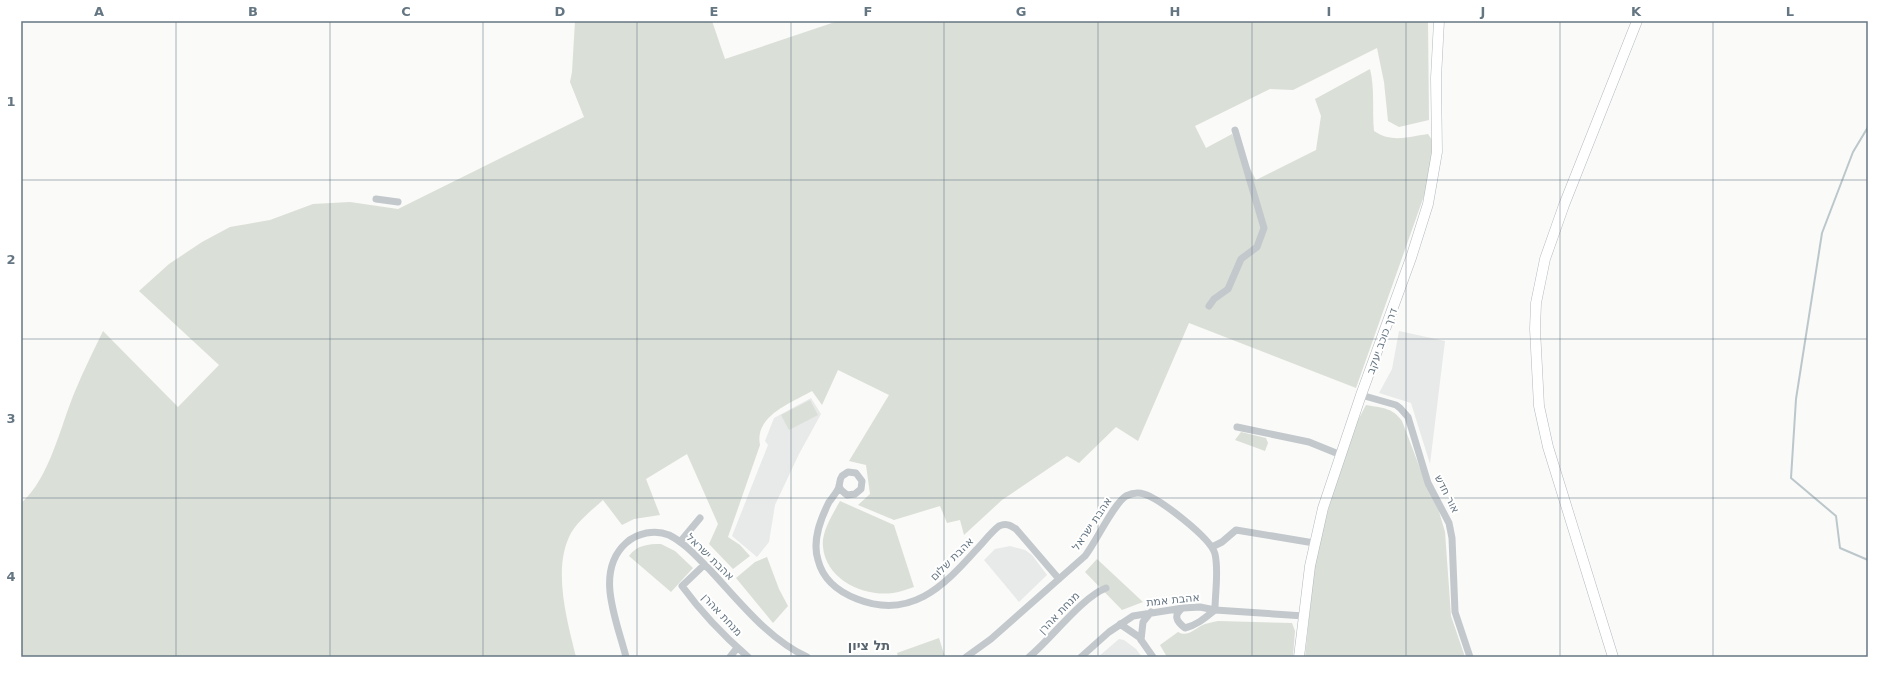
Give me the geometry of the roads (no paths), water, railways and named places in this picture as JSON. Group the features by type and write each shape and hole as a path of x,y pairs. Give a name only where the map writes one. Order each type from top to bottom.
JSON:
{"main road":[{"name":"דרך כוכב יעקב","path":"1299,657 1314,543 1323,508 1361,395 1424,220 1432,185 1437,152 1436,78 1438,21"},
{"path":"1613,657 1548,447 1543,426 1537,386 1535,316 1544,259 1637,21"}],"street":[{"path":"1209,306 1214,299 1228,289 1241,259 1257,247 1264,228 1235,130"},
{"path":"376,199 398,202"},
{"name":"אור חדש","path":"1361,395 1396,405 1408,417 1428,483 1449,523 1452,538 1455,612 1470,657"},
{"path":"1237,427 1304,440 1341,455"},
{"path":"831,500 839,486 840,479 845,473 856,473 861,478 862,485 858,492 851,495 844,493 839,486"},
{"path":"831,500 844,493"},
{"name":"אהבת ישראל","path":"966,657 991,639 1090,550 1121,500 1134,493 1145,494 1171,510 1202,535 1212,547"},
{"name":"אהבת שלום","path":"831,500 817,532 816,552 818,562 828,580 847,596 862,601 884,605 898,604 927,596 950,578 994,531 1004,524 1008,524 1016,529 1059,579"},
{"path":"680,542 700,518"},
{"path":"1183,608 1177,612 1176,617 1178,623 1185,628 1203,621 1215,610 1216,563 1212,547 1222,542 1236,530 1314,543"},
{"name":"אהבת ישראל","path":"626,657 610,589 609,572 614,556 628,541 644,534 659,532 680,542 704,564 769,632 807,657"},
{"name":"מנחת אהרן","path":"704,564 682,586 695,604 737,648 748,657"},
{"name":"מנחת אהרן","path":"1030,657 1046,643 1089,599 1106,588"},
{"name":"אהבת אמת","path":"1081,657 1120,624 1133,616 1152,612 1200,607 1215,610 1304,616"},
{"path":"1141,640 1143,622 1152,612"},
{"path":"1120,624 1141,640 1153,657"},
{"path":"730,657 737,648"}],"waterway":[{"path":"1868,127 1853,152 1822,233 1796,399 1791,478 1836,516 1840,548 1868,560"}],"district":[{"name":"תל ציון","path":"869,645"}]}
